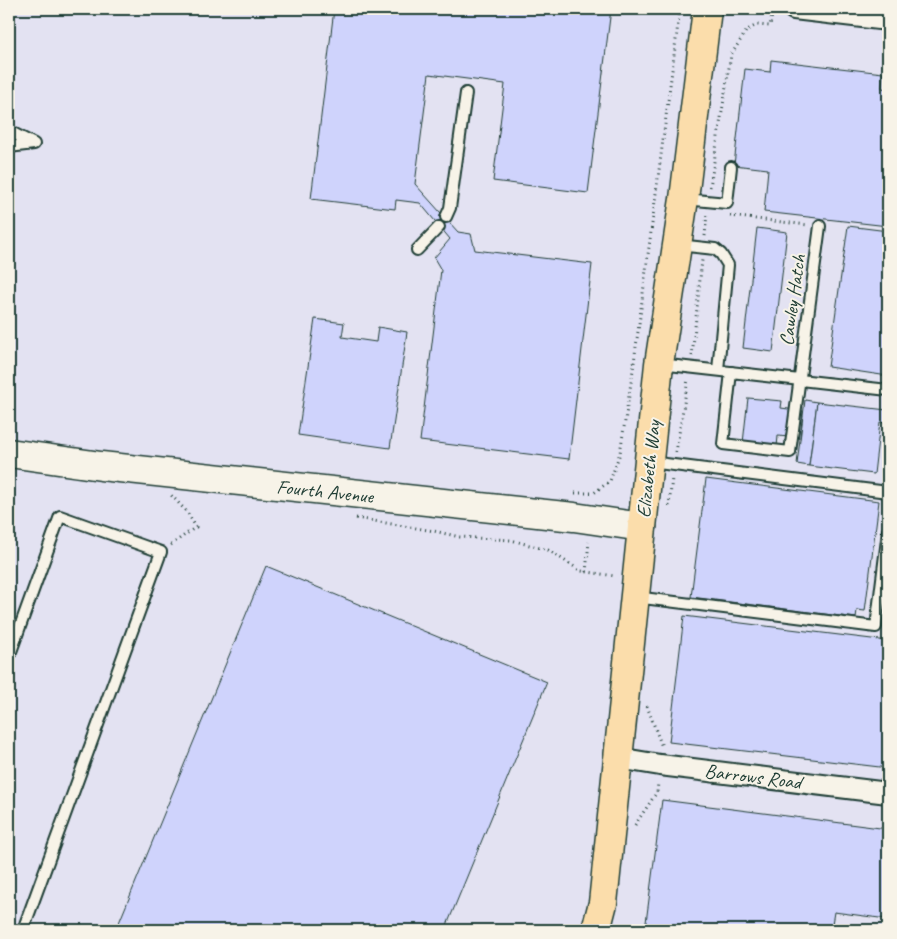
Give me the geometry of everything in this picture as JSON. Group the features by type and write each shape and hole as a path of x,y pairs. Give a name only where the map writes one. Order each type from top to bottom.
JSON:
{"main road":[{"name":"Elizabeth Way","path":"596,930 603,903 642,527 661,463 659,364 677,244 696,200 707,9"}],"street":[{"path":"794,9 888,20"},
{"name":"Fourth Avenue","path":"9,453 101,466 574,517 642,527"},
{"name":"Barrows Road","path":"618,758 660,766 888,792"}],"lane":[{"path":"446,217 450,208 466,93"},
{"path":"9,131 34,144 9,147"},
{"path":"696,200 727,204 731,167"},
{"name":"Cawley Hatch","path":"731,372 723,444 790,452 820,226"},
{"path":"417,250 439,227"},
{"path":"677,244 715,249 721,254 728,265 718,370"},
{"path":"659,364 888,390"},
{"path":"661,463 888,492"},
{"path":"9,657 60,516 161,552 23,930"},
{"path":"635,596 876,626 888,531"}],"path":[{"path":"567,493 594,493 610,481 620,453 636,351 680,9"},
{"path":"668,514 661,463 690,367 707,214 696,200 731,56 748,30 757,25 770,26 773,9"},
{"path":"707,214 716,215"},
{"path":"726,216 820,226"},
{"path":"161,552 196,527 187,512 167,492 174,492"},
{"path":"346,516 434,530 460,537 511,540 548,550 581,571 616,576"},
{"path":"586,572 589,541"}],"shaded area":[{"path":"9,9 888,9 888,930 9,930"}],"building":[{"path":"334,9 611,9 588,193 493,181 505,84 429,74 415,184 458,232 471,234 475,250 592,264 569,459 420,441 441,270 434,258 450,239 420,203 396,200 395,209 311,199"},
{"path":"771,60 883,73 882,88 888,89 888,226 764,212 768,169 734,165 745,69 770,72"},
{"path":"848,226 888,231 888,376 828,367"},
{"path":"757,228 787,232 773,352 743,348"},
{"path":"315,319 344,323 342,337 376,342 378,327 407,332 390,448 298,435"},
{"path":"748,398 782,401 781,408 803,411 800,438 778,436 777,447 743,443"},
{"path":"805,400 817,402 809,466 797,464"},
{"path":"817,402 887,410 886,423 880,422 874,474 809,466"},
{"path":"706,479 879,501 865,611 857,610 856,618 691,597"},
{"path":"266,566 547,682 445,930 116,930"},
{"path":"684,616 888,641 888,768 669,742"},
{"path":"662,800 888,829 887,919 834,912 831,930 645,930"}]}
